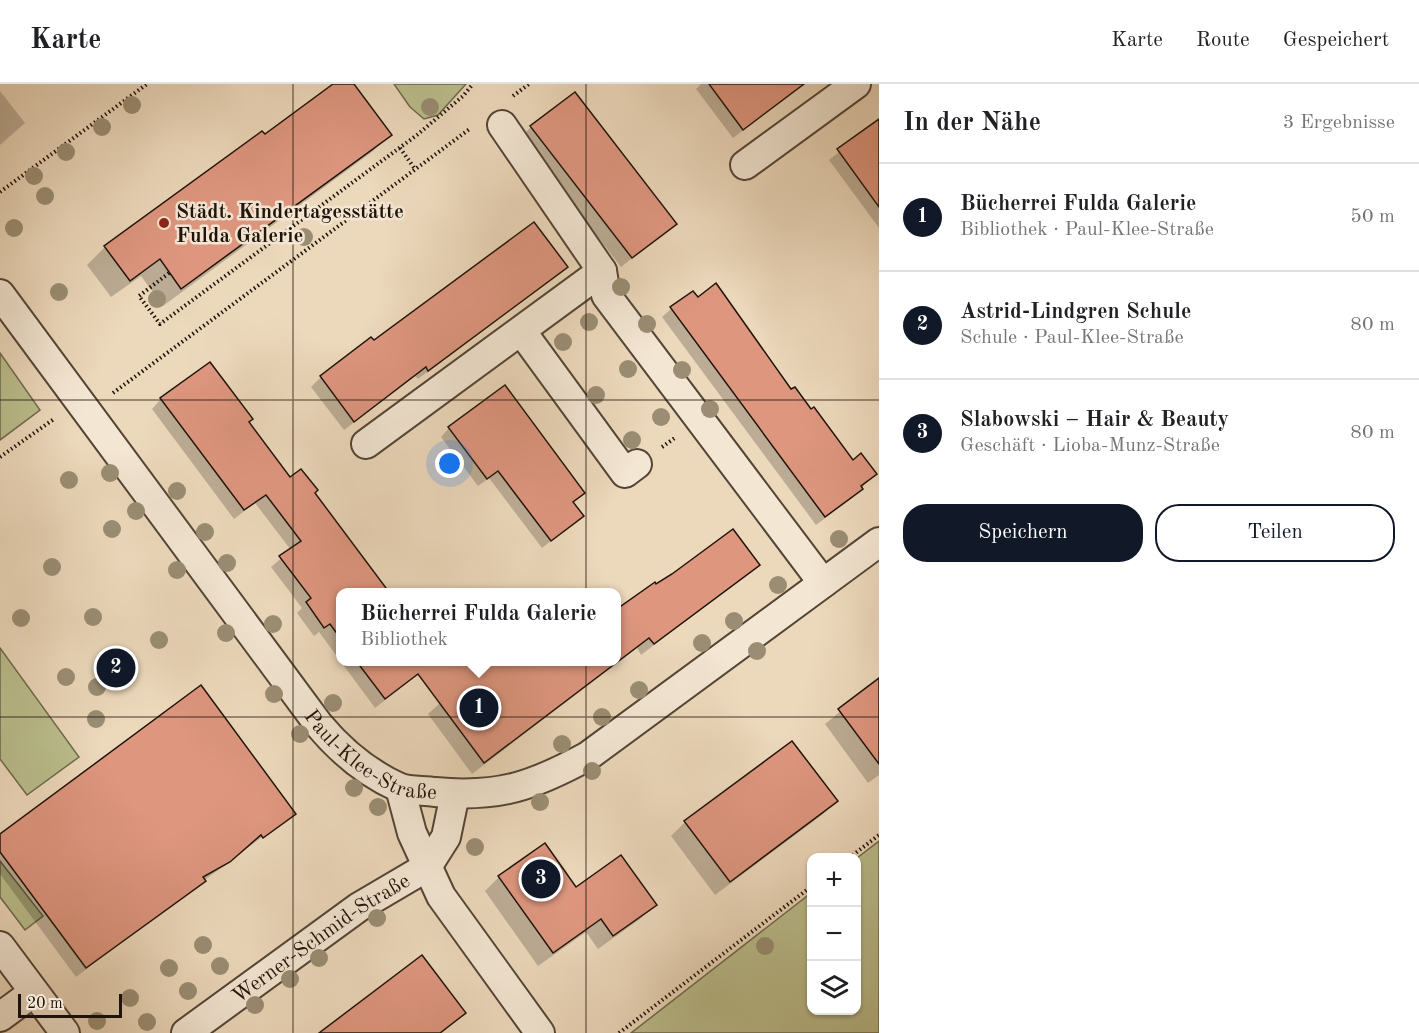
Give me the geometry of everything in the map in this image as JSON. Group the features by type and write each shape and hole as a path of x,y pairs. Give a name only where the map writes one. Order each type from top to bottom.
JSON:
{"street":[{"path":"745,165 856,84"},
{"path":"504,113 602,271 606,295 823,583"},
{"path":"366,444 522,332 602,271"},
{"name":"Paul-Klee-Straße","path":"0,294 319,725 336,745 359,763 400,788 455,794 509,790 545,779 588,756 879,542"},
{"path":"522,332 625,472 637,464"},
{"path":"400,788 412,833 441,896 540,1033"},
{"path":"427,867 446,837 455,794"},
{"name":"Werner-Schmid-Straße","path":"186,1033 359,907 427,867"},
{"path":"0,946 64,1033"},
{"path":"0,1017 34,992"}],"path":[{"path":"0,192 147,84"},
{"path":"170,273 139,296 160,324 400,148 442,115 473,84"},
{"path":"504,113 529,84"},
{"path":"105,396 116,391 472,128"},
{"path":"400,148 415,170"},
{"path":"0,457 45,423 60,417"},
{"path":"637,464 701,419"},
{"path":"856,853 879,835"},
{"path":"619,1033 807,890"}],"green space":[{"path":"394,84 466,84 438,115 424,119 410,107"},
{"path":"0,353 40,410 0,440"},
{"path":"0,648 79,757 27,795 0,759"},
{"path":"879,841 879,1033 631,1033 807,896 807,1015 861,1015 861,855"},
{"path":"0,861 43,916 25,930 0,897"}],"building":[{"path":"333,84 354,84 392,135 181,289 160,259 130,281 104,246 262,131 265,134"},
{"path":"709,84 804,84 743,130"},
{"path":"575,92 677,224 632,258 530,126"},
{"path":"879,119 879,207 837,149"},
{"path":"534,222 568,267 428,371 426,367 354,422 320,376 371,337 374,340"},
{"path":"716,283 791,389 795,387 811,409 814,407 853,460 861,453 877,474 861,486 863,489 825,517 670,307 693,291 698,297"},
{"path":"210,362 253,419 249,422 290,477 301,469 318,490 315,493 386,588 336,588 336,632 330,624 324,628 306,602 311,598 279,556 301,541 266,495 244,510 160,398"},
{"path":"505,385 585,493 573,502 584,516 551,541 498,471 487,479 448,427"},
{"path":"733,529 760,565 654,644 649,638 621,659 621,606 655,582 656,584"},
{"path":"360,666 612,666 484,763 418,674 385,699"},
{"path":"879,678 879,764 838,709"},
{"path":"201,685 296,814 263,838 261,835 230,862 203,877 206,881 86,968 0,852 0,834"},
{"path":"792,741 838,801 730,882 684,821"},
{"path":"545,843 576,887 621,855 657,905 613,936 601,919 553,953 498,876"},
{"path":"422,955 466,1013 440,1033 319,1033"}],"place":[{"name":"Städt. Kindertagesstätte Fulda Galerie","path":"164,223"},
{"name":"Astrid-Lindgren Schule","path":"116,668"},
{"name":"Bücherrei Fulda Galerie","path":"479,708"},
{"name":"Slabowski – Hair & Beauty","path":"541,879"}]}
